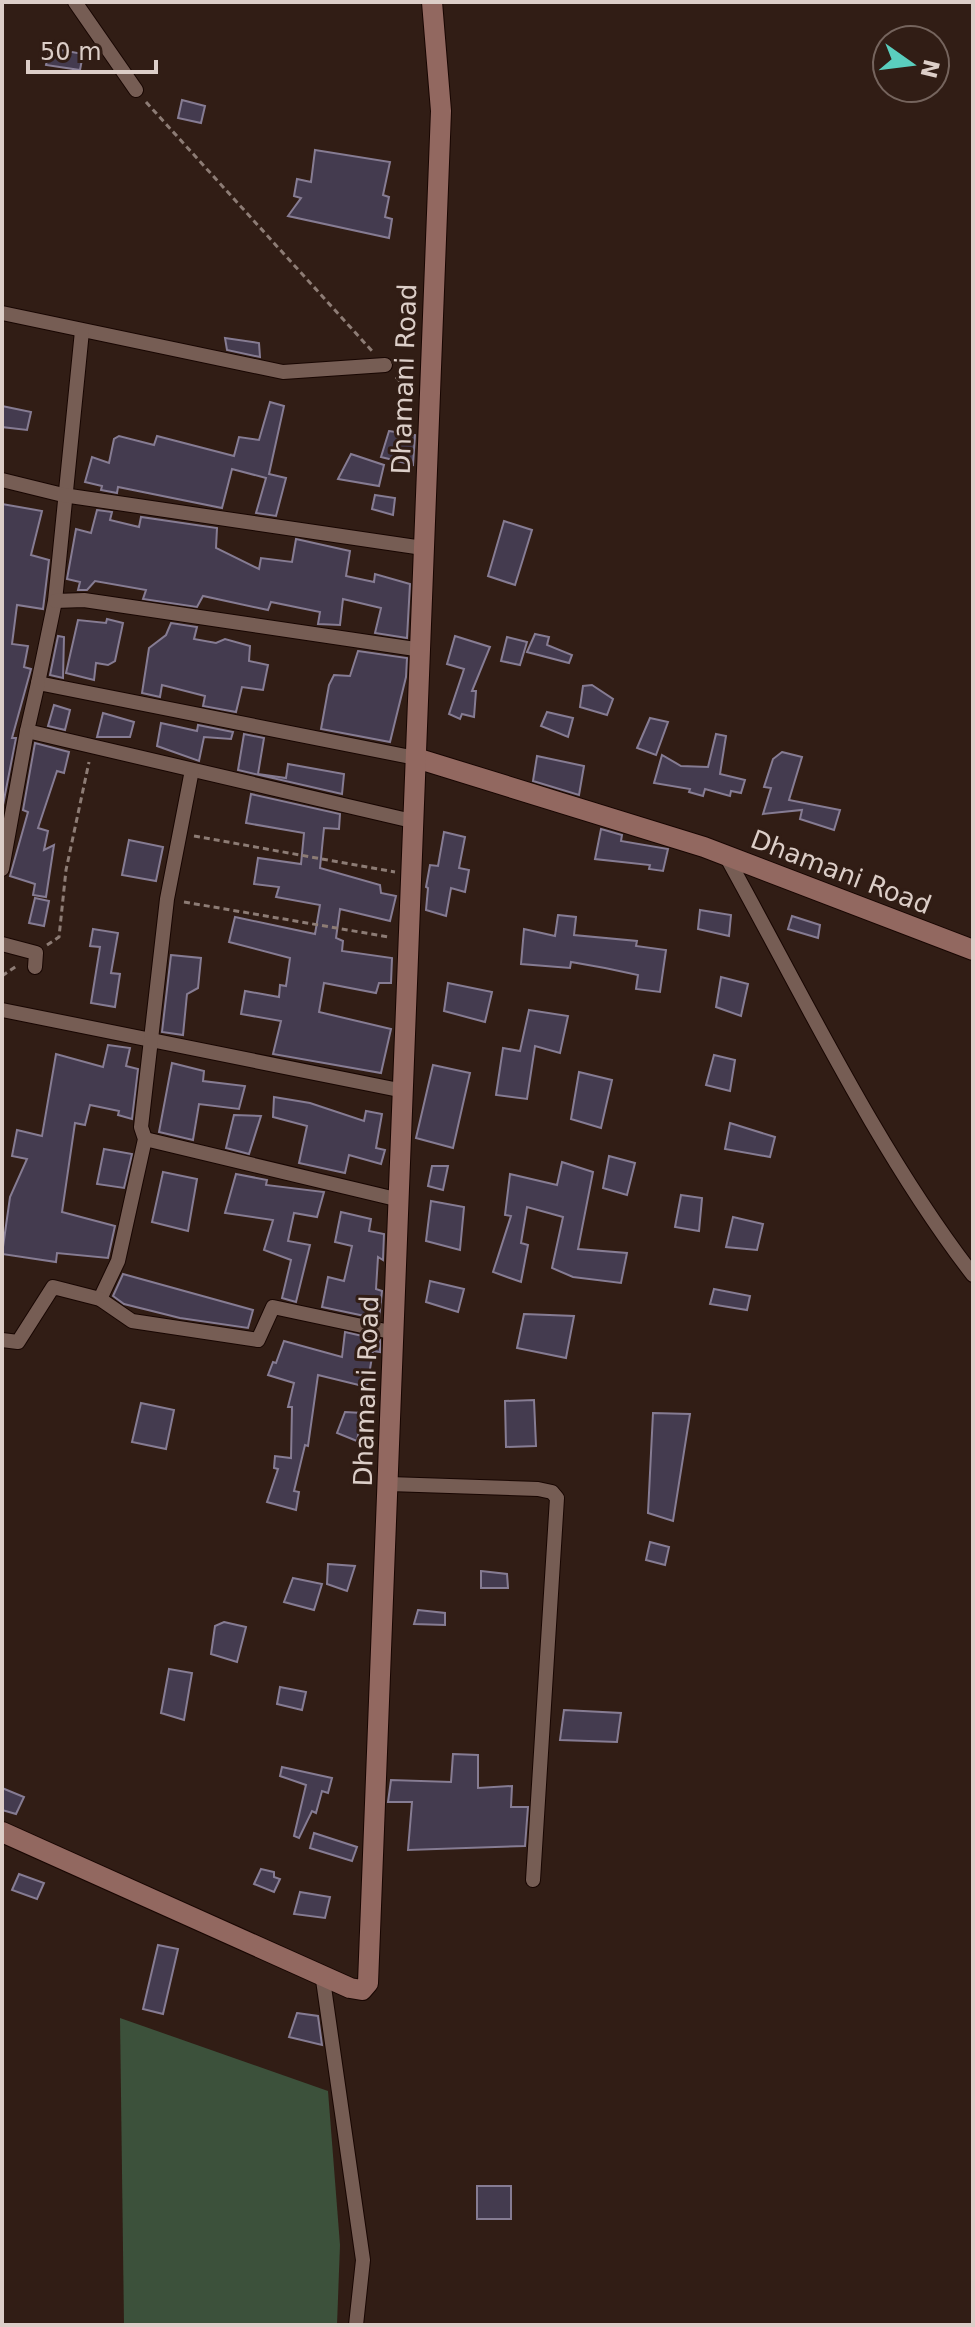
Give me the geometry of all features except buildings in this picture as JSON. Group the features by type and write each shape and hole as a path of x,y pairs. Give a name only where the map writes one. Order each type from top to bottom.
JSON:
{"main road":[{"name":"Dhamani Road","path":"326,1975 356,1990 365,1988 369,1977 441,111 432,2"},
{"name":"Dhamani Road","path":"416,758 726,856 973,950"},
{"path":"2,1832 326,1975"}],"street":[{"path":"75,2 136,90"},
{"path":"2,313 283,372 385,365"},
{"path":"2,869 55,601 63,495 82,331"},
{"path":"2,480 63,495 423,548"},
{"path":"55,601 84,600 422,650"},
{"path":"38,683 416,758"},
{"path":"27,731 412,821"},
{"path":"100,1299 118,1261 145,1139 141,1127 167,899 192,770"},
{"path":"726,856 874,1122 945,1239 973,1275"},
{"path":"2,944 35,960"},
{"path":"2,1010 404,1091"},
{"path":"145,1139 400,1200"},
{"path":"2,1340 18,1342 53,1287 100,1299 132,1321 258,1340 273,1307 395,1333"},
{"path":"389,1484 538,1489 552,1492 557,1498 533,1880"},
{"path":"326,1975 363,2260 356,2325"}],"path":[{"path":"136,90 428,413"},
{"path":"2,976 35,960 59,937 79,797 93,747"},
{"path":"180,834 411,875"},
{"path":"167,899 409,940"}],"green space":[{"path":"120,2018 328,2091 340,2245 337,2325 124,2325"}]}
